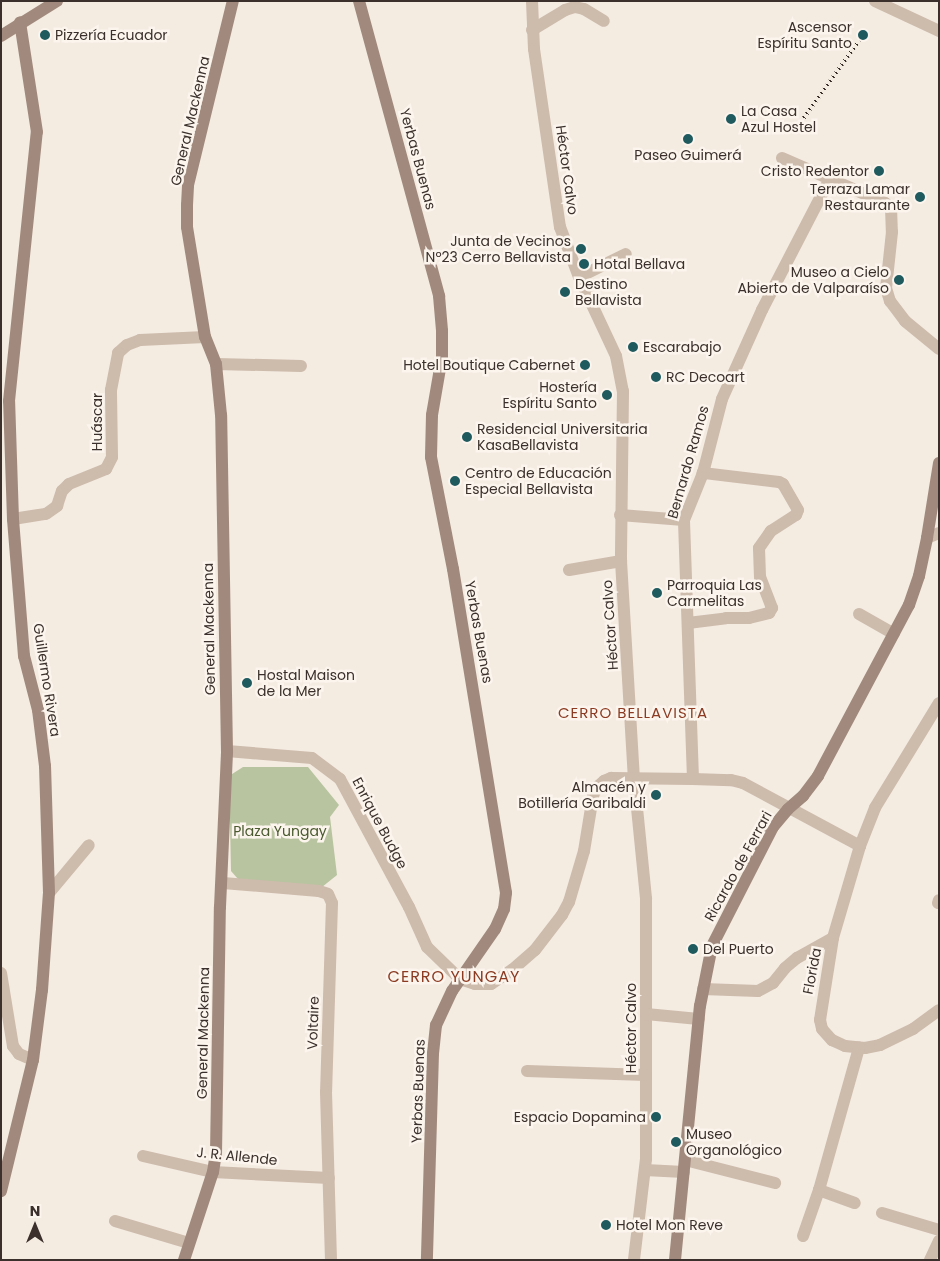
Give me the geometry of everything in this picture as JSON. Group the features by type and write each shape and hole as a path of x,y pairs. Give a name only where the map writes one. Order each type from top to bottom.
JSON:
{"street":[{"path":"1,36 20,22 57,1"},
{"name":"General Mackenna","path":"184,1260 188,1243 213,1172 216,1154 227,751 221,415 216,364 206,337 187,227 188,185 234,1"},
{"name":"Yerbas Buenas","path":"359,1 439,296 442,357 432,415 431,457 453,569 504,876 504,910 482,949 460,980 436,1025 433,1053 427,1260"},
{"name":"Héctor Calvo","path":"532,1 532,30 557,214 563,238 579,277 610,342 620,371 624,404 620,515 621,561 634,778 646,899 645,1170 634,1260"},
{"path":"875,1 939,31"},
{"path":"532,30 565,10 575,7 584,9 604,20"},
{"name":"Guillermo Rivera","path":"1,1191 33,1060 42,990 49,893 45,766 38,710 24,656 13,519 9,401 36,132 20,22"},
{"path":"782,158 891,207 892,232 886,288 890,301 905,321 939,350"},
{"name":"Bernardo Ramos","path":"693,779 684,520 703,473 722,399 762,310 830,179"},
{"path":"579,277 626,254"},
{"name":"Huáscar","path":"13,519 46,514 57,506 62,491 69,484 106,469 112,457 111,390 118,353 127,345 140,340 206,337"},
{"path":"216,364 301,366"},
{"name":"Ricardo de Ferrari","path":"675,1260 699,1019 712,946 773,827 788,808 803,796 818,776 909,606 933,536 939,463"},
{"path":"688,623 726,618 749,618 769,613 772,608 760,578 759,548 771,531 796,515 798,510 783,484 778,482 703,473"},
{"path":"620,515 684,520"},
{"path":"569,570 621,561"},
{"path":"859,614 894,634"},
{"name":"Florida","path":"859,1048 844,1046 832,1040 822,1029 820,1010 833,938 860,846 875,808 934,721 939,703"},
{"name":"Enrique Budge","path":"227,751 312,758 340,779 409,907 427,947 460,980"},
{"path":"460,980 475,984 491,984 535,950 554,928 569,902 584,850 596,788 604,780 611,778 634,778 731,780 743,782 860,846"},
{"path":"49,893 90,845"},
{"name":"Voltaire","path":"223,883 319,891 328,894 332,903 326,1092 331,1260"},
{"path":"703,989 758,990 773,983 785,968 797,958 833,938"},
{"path":"1,973 13,1046 19,1054 33,1060"},
{"path":"803,1236 819,1190 859,1048 880,1045 912,1029 939,1010"},
{"path":"646,1014 699,1019"},
{"path":"527,1071 646,1075"},
{"name":"J. R. Allende","path":"143,1156 213,1172 329,1178"},
{"path":"645,1170 684,1166 775,1183"},
{"path":"819,1190 855,1203"},
{"path":"882,1213 939,1230"},
{"path":"115,1221 188,1243"},
{"path":"930,1260 939,1241"}],"green space":[{"name":"Plaza Yungay","path":"243,767 308,767 339,805 330,817 337,875 322,887 238,879 231,871 229,776"}],"railway":[{"path":"798,126 863,35"}],"place":[{"name":"Pizzería Ecuador","path":"45,35"},
{"name":"Ascensor Espíritu Santo","path":"863,35"},
{"name":"La Casa Azul Hostel","path":"731,119"},
{"name":"Paseo Guimerá","path":"688,139"},
{"name":"Cristo Redentor","path":"879,171"},
{"name":"Terraza Lamar Restaurante","path":"920,197"},
{"name":"Junta de Vecinos Nº23 Cerro Bellavista","path":"581,249"},
{"name":"Hotal Bellava","path":"584,264"},
{"name":"Museo a Cielo Abierto de Valparaíso","path":"899,280"},
{"name":"Destino Bellavista","path":"565,292"},
{"name":"Escarabajo","path":"633,347"},
{"name":"Hotel Boutique Cabernet","path":"585,365"},
{"name":"RC Decoart","path":"656,377"},
{"name":"Hostería Espíritu Santo","path":"607,395"},
{"name":"Residencial Universitaria KasaBellavista","path":"467,437"},
{"name":"Centro de Educación Especial Bellavista","path":"455,481"},
{"name":"Parroquia Las Carmelitas","path":"657,593"},
{"name":"Hostal Maison de la Mer","path":"247,683"},
{"name":"Almacén y Botillería Garibaldi","path":"656,795"},
{"name":"Del Puerto","path":"693,949"},
{"name":"Espacio Dopamina","path":"656,1117"},
{"name":"Museo Organológico","path":"676,1142"},
{"name":"Hotel Mon Reve","path":"606,1225"}],"district":[{"name":"CERRO BELLAVISTA","path":"633,713"},
{"name":"CERRO YUNGAY","path":"454,977"}]}
